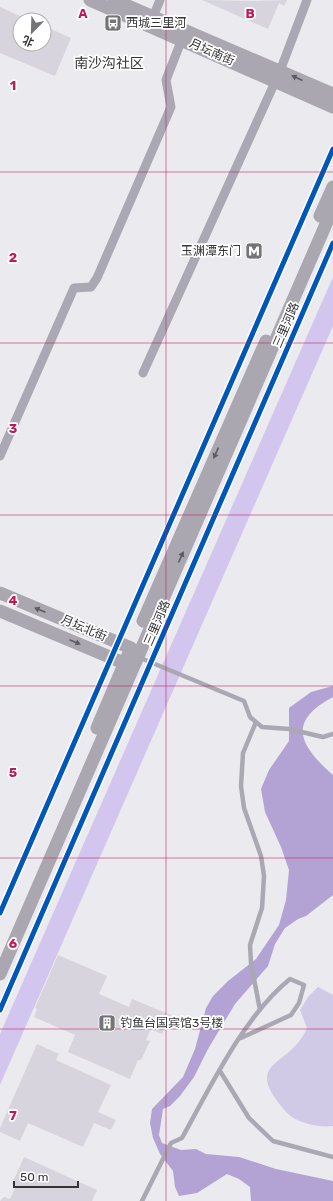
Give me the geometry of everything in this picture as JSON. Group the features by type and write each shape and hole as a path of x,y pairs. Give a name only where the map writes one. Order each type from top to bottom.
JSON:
{"main road":[{"name":"月坛南街","path":"90,0 151,21 277,75 333,106"},
{"name":"月坛南街","path":"114,0 182,39 277,75 333,94"},
{"name":"三里河路","path":"0,974 134,652 333,187"},
{"name":"三里河路","path":"0,952 124,663 134,652 333,208"},
{"name":"月坛北街","path":"0,593 134,652"},
{"name":"月坛北街","path":"0,611 124,663"}],"street":[{"path":"151,21 160,0"},
{"path":"144,373 277,75 307,0"},
{"path":"0,456 74,288 91,287 97,278 171,107 166,80 182,39"}],"lane":[{"path":"134,652 244,701 250,717 262,726 289,729 323,737 333,734"},
{"path":"256,722 243,753 241,786 244,808 261,856 264,876 262,908 250,945 251,963 260,1010"},
{"path":"142,1201 164,1160 171,1143 182,1138 220,1070 241,1038 260,1010 276,990 290,979 304,985 299,1003 290,1016 241,1038"},
{"path":"220,1070 249,1118 273,1141 333,1157"}],"shaded area":[{"path":"333,277 333,326 0,1085 0,1034"},
{"path":"333,686 333,697 318,706 309,716 304,725 303,734 306,744 312,754 333,775 333,895 306,916 298,919 285,928 275,944 268,966 235,1004 208,1049 194,1077 180,1096 170,1106 163,1109 159,1135 162,1143 181,1150 196,1149 206,1154 239,1157 276,1169 333,1181 333,1201 251,1201 250,1187 239,1179 227,1174 197,1193 179,1196 175,1187 173,1171 160,1154 153,1138 150,1123 152,1109 183,1077 195,1049 206,1008 213,996 228,981 256,959 279,925 286,900 289,870 281,847 265,812 261,789 269,770 289,741 289,708 311,692"},
{"path":"318,987 333,995 333,1126 308,1124 291,1117 273,1096 267,1083 268,1073 273,1066 299,1041 307,1028 300,1010 308,997"}],"building":[{"path":"202,0 287,0 284,6 279,3 268,29"},
{"path":"0,7 12,12 12,52 52,52 52,30 71,38 55,76 0,53"},
{"name":"钓鱼台国宾馆3号楼","path":"58,955 107,976 99,994 129,1007 132,999 171,1015 162,1034 151,1029 146,1040 150,1041 141,1060 138,1060 130,1079 68,1052 75,1035 34,1017 37,1009 35,1008"},
{"path":"37,1044 59,1054 56,1060 111,1085 98,1112 116,1120 111,1130 94,1123 83,1147 28,1123 20,1141 0,1132 0,1128"},
{"path":"24,1157 97,1190 92,1201 0,1201 4,1197 10,1199 16,1186 12,1184"}],"cycle path":[{"path":"0,913 333,149"},
{"path":"0,1010 333,243"}],"place":[{"name":"西城三里河","path":"113,23"},
{"name":"玉渊潭东门","path":"254,251"},
{"name":"钓鱼台国宾馆3号楼","path":"107,1023"}],"district":[{"name":"南沙沟社区","path":"109,63"}]}
